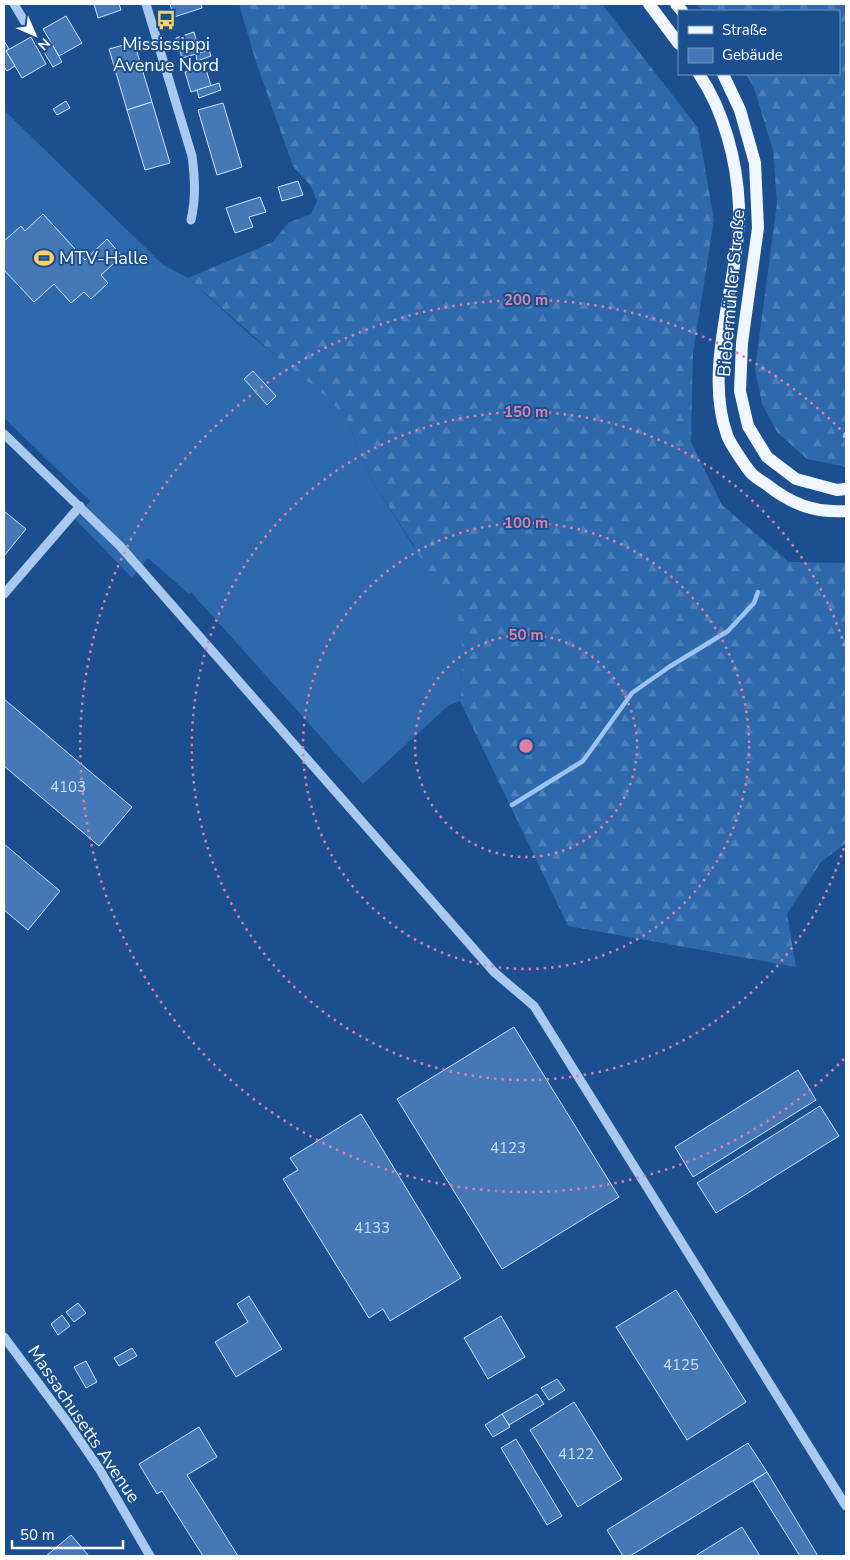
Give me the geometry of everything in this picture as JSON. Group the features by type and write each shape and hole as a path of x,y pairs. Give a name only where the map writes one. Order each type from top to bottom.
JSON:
{"main road":[{"path":"649,4 678,43"},
{"path":"700,75 706,85 728,137 735,165 739,207 736,248 719,364 719,400 727,436 751,472 784,498 807,507 834,512 846,511"},
{"name":"Biebermühler Straße","path":"722,75 740,110 755,162 758,228 742,344 740,391 748,426 768,458 796,479 837,490 846,489"}],"street":[{"path":"14,4 26,24"},
{"path":"146,4 192,156 195,195 191,220"},
{"path":"4,434 120,546 494,972 534,1006 846,1506"},
{"path":"4,594 80,506"},
{"name":"Massachusetts Avenue","path":"4,1337 63,1416 100,1470 150,1556"}],"green space":[{"path":"239,4 602,4 698,128 714,220 693,353 691,442 722,505 789,562 846,563 846,843 821,862 787,914 796,967 568,926 460,701 463,653 413,544 371,479 347,419 188,278 273,242 288,223 311,214 317,201 310,185 293,166 256,62"},
{"path":"697,4 846,4 846,467 807,459 777,432 762,404 755,369 777,203 773,150 754,88 747,75 840,75 840,10 702,10"},
{"path":"4,110 162,264 188,278 249,334 328,398 347,419 371,479 458,617 463,653 460,701 449,705 363,784 191,592 189,594 148,558 132,578 75,519 90,501 4,418"}],"building":[{"path":"94,4 119,4 121,10 98,18"},
{"path":"170,4 201,4 202,8 174,17"},
{"path":"66,16 82,43 59,56 43,29"},
{"path":"194,32 200,53 182,58 176,38"},
{"path":"31,37 46,64 22,78 6,51"},
{"path":"4,41 9,49 6,51 15,66 7,71 4,67"},
{"path":"134,42 152,102 127,110 109,49"},
{"path":"52,44 62,62 53,67 42,49"},
{"path":"209,50 211,56 197,61 196,54"},
{"path":"205,66 211,86 191,92 185,72"},
{"path":"219,83 221,90 199,98 197,90"},
{"path":"66,101 70,108 57,115 53,109"},
{"path":"152,102 170,163 145,170 127,110"},
{"path":"223,103 242,167 217,175 198,110"},
{"path":"298,181 303,195 282,201 278,187"},
{"path":"260,197 266,212 249,217 253,227 235,233 226,208"},
{"name":"MTV-Halle","path":"43,214 85,260 107,239 122,256 101,275 108,283 91,299 84,292 71,303 54,284 34,302 4,270 4,241 21,226 25,231"},
{"path":"253,371 276,396 267,405 244,379"},
{"path":"4,511 26,529 4,556"},
{"path":"4,699 132,807 99,846 4,766"},
{"path":"4,844 60,891 28,930 4,910"},
{"path":"514,1027 619,1197 502,1269 397,1099"},
{"path":"798,1070 816,1100 693,1177 675,1147"},
{"path":"820,1106 839,1136 716,1213 697,1183"},
{"path":"361,1114 461,1278 390,1321 383,1309 369,1318 283,1179 298,1170 290,1158"},
{"path":"676,1290 746,1402 687,1440 616,1327"},
{"path":"249,1296 282,1349 236,1377 215,1342 248,1322 237,1304"},
{"path":"78,1303 86,1313 74,1322 66,1312"},
{"path":"62,1315 70,1326 58,1335 51,1324"},
{"path":"501,1316 525,1357 488,1379 464,1338"},
{"path":"132,1348 137,1356 119,1366 114,1358"},
{"path":"86,1361 97,1382 86,1388 74,1367"},
{"path":"557,1379 565,1390 549,1400 541,1388"},
{"path":"537,1394 544,1404 509,1425 502,1414"},
{"path":"574,1402 622,1479 578,1507 530,1430"},
{"path":"502,1414 510,1427 493,1437 485,1425"},
{"path":"199,1427 217,1457 187,1475 238,1556 203,1556 162,1491 157,1494 139,1464"},
{"path":"516,1439 562,1516 547,1525 501,1448"},
{"path":"748,1443 767,1472 630,1556 623,1556 607,1530"},
{"path":"767,1472 818,1556 800,1556 753,1481"},
{"path":"742,1527 760,1556 695,1556"},
{"path":"71,1535 89,1556 46,1556"}],"waterway":[{"path":"512,805 583,761 632,693 669,667 728,631 754,603 758,592"}],"place":[{"name":"Mississippi Avenue Nord","path":"166,20"},
{"name":"MTV-Halle","path":"44,258"}]}
